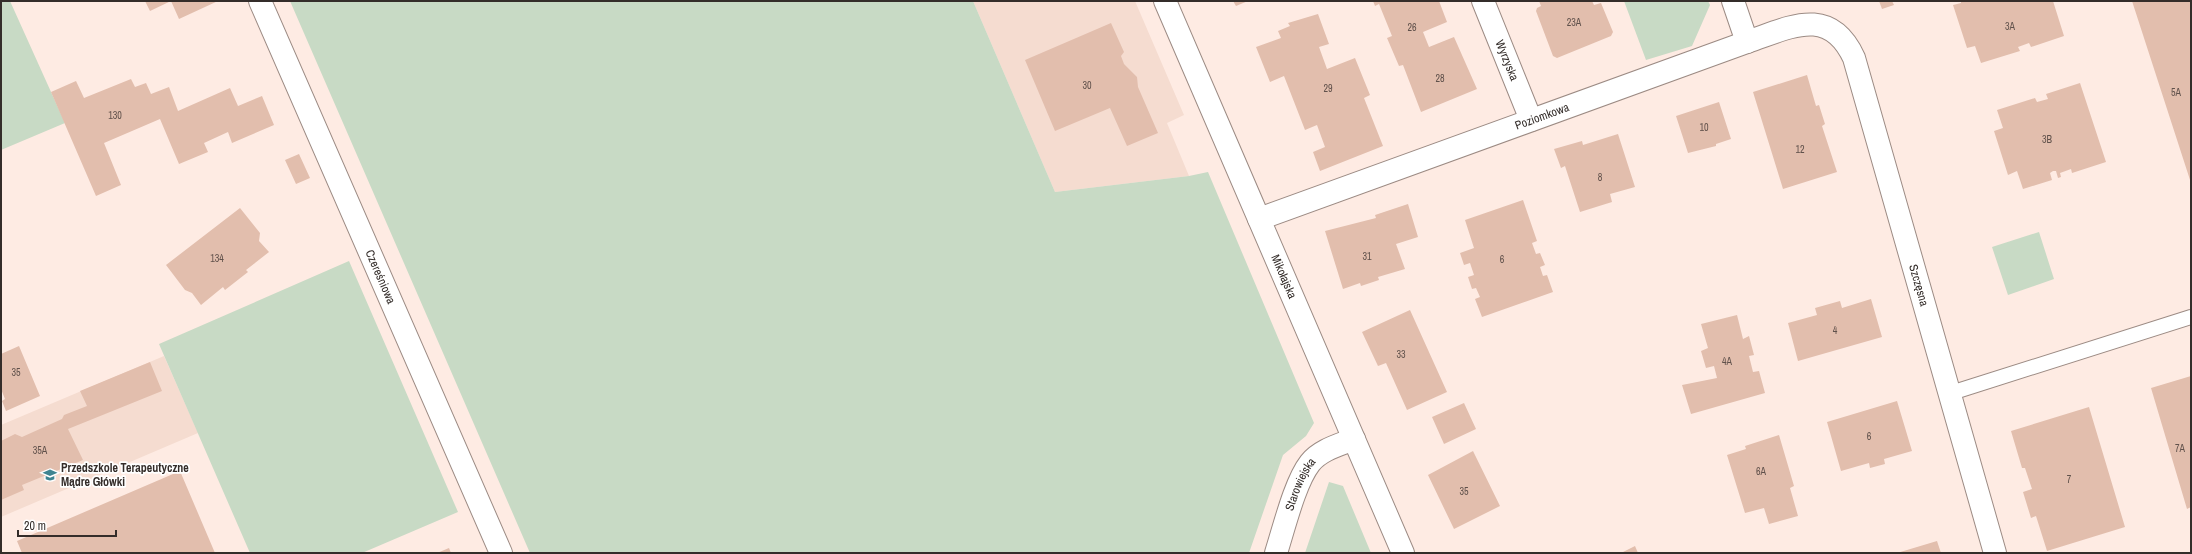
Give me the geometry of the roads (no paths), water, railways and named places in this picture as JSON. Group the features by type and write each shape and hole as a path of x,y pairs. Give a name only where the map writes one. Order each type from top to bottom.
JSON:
{"street":[{"name":"Czereśniowa","path":"260,1 501,553"},
{"name":"Mikołajska","path":"1165,1 1403,553"},
{"name":"Wyrzyska","path":"1483,1 1531,120"},
{"path":"1733,1 1747,42"},
{"name":"Poziomkowa","path":"1259,218 1747,42 1802,24 1816,24 1827,28"},
{"name":"Szczęsna","path":"1827,28 1849,46 1854,58 1951,393 1995,553"},
{"name":"Starowiejska","path":"1276,553 1302,476 1310,462 1325,451 1354,440"}],"lane":[{"path":"1951,393 2191,317"}],"place":[{"name":"Przedszkole Terapeutyczne Mądre Główki","path":"50,475"}]}
